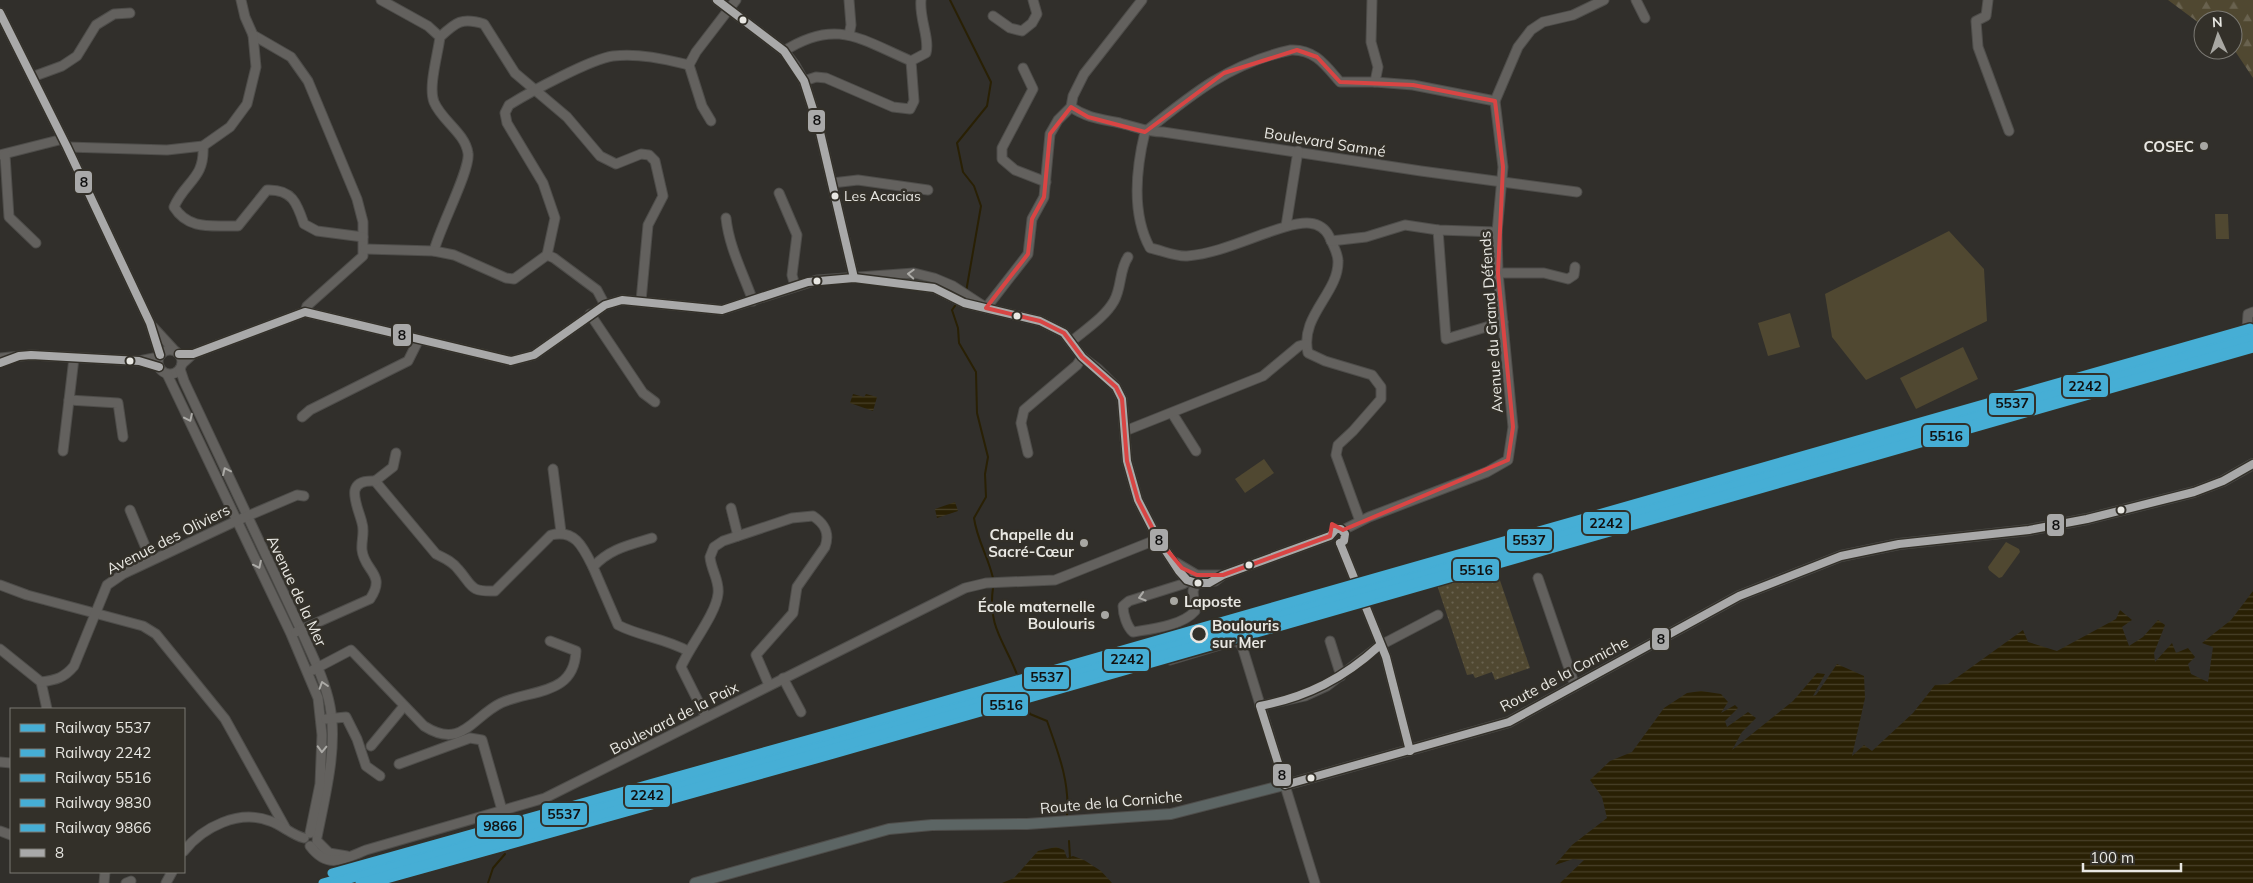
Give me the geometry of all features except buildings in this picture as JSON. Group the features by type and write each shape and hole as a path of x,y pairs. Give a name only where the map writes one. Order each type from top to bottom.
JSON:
{"main road":[{"name":"Route de la Corniche","path":"695,883 889,829 932,825 1028,824 1171,814 1285,785 1509,722 1739,596 1841,556 1900,544 2029,530 2087,519 2194,492 2223,481 2253,464"}],"street":[{"path":"36,243 9,217 2,155 65,143 167,150 203,146 230,127 247,104 256,67 253,35 245,17 241,0"},
{"path":"381,0 428,26 440,37"},
{"path":"717,0 784,51 795,65 804,82 832,183 854,278"},
{"path":"711,121 702,106 689,65 696,52 736,0"},
{"path":"849,0 852,25 849,35"},
{"path":"911,61 926,53 928,45 920,11 921,0"},
{"path":"994,16 1010,28 1022,31 1032,23 1037,14 1033,0"},
{"path":"986,308 1028,254 1032,219 1044,197 1050,134 1058,120 1071,108 1073,96 1084,74 1142,0"},
{"path":"1372,0 1371,42 1378,66 1375,82"},
{"name":"Avenue du Grand Défends","path":"1360,521 1487,472 1508,460 1513,427 1498,273 1497,232 1502,167 1495,101 1518,47 1531,30 1543,22 1573,15 1604,0"},
{"path":"1636,0 1645,18"},
{"path":"1988,0 1986,16 1976,21 1978,47 2009,131"},
{"path":"0,14 65,143 152,325 160,356 159,367"},
{"path":"32,77 62,66 77,56 96,25 114,14 130,14"},
{"path":"434,251 462,178 469,154 462,138 434,102 432,90 440,37 455,24 471,20 484,24 514,72 534,91 567,117 600,156 608,162 616,164 640,154 649,155 655,161 662,196 648,225 641,301"},
{"path":"784,51 812,36 831,32 849,35 911,61"},
{"path":"253,35 291,57 308,81 357,199 363,222 365,248 363,256 306,306 305,312"},
{"path":"0,358 19,356 139,361 159,367 167,374 174,374 194,354 305,312 499,360 522,360 534,355 605,304 622,300 722,310 817,280 867,278 934,288 964,302 1040,321 1064,333 1072,341 1082,357 1098,369 1116,387 1122,399 1127,461 1135,491 1158,539 1178,571 1210,582 1224,575 1330,536 1336,529 1343,530 1360,521 1336,455 1338,445 1381,399 1381,387 1372,375 1325,361 1308,352 1306,344 1308,329 1336,274 1338,260 1326,230 1318,224 1286,226 1216,250 1185,256 1150,248 1144,237 1136,179 1145,132 1187,98 1218,77 1285,51 1297,50 1313,54 1340,82 1413,85 1495,101"},
{"path":"365,248 434,251 454,255 506,278 514,279 546,255 555,218 543,183 507,123 505,113 509,105 589,64 612,56 636,55 689,65"},
{"path":"804,82 816,76 826,78 893,107 910,109 914,101 911,61"},
{"path":"1023,68 1033,89 1002,148 1002,159 1014,170 1046,182"},
{"name":"Boulevard Samné","path":"1071,108 1088,118 1134,127 1145,132 1163,132 1421,171 1577,192"},
{"path":"203,146 204,160 196,178 179,194 174,207 179,215 191,224 238,226 267,190 281,190 290,195 300,210 304,224 317,231 363,237"},
{"path":"1286,226 1298,151"},
{"path":"832,183 858,180 928,190"},
{"path":"779,193 797,235 792,275 795,286"},
{"path":"726,218 730,247 741,268 753,301"},
{"path":"1331,241 1366,237 1405,225 1438,230 1497,232"},
{"path":"1438,230 1446,339 1503,322"},
{"path":"546,255 554,258 597,290 605,304"},
{"path":"1072,341 1105,313 1115,300 1122,265 1128,257"},
{"path":"1498,273 1544,273 1568,279 1574,275 1575,267"},
{"path":"2247,329 2248,314 2253,312"},
{"path":"590,314 644,393 655,402"},
{"path":"152,325 177,353 181,366"},
{"path":"302,417 310,410 408,361 418,341"},
{"path":"1125,431 1263,376 1299,346 1306,344"},
{"path":"139,361 160,356 167,351 194,354"},
{"path":"0,363 19,356"},
{"path":"1028,452 1021,423 1024,410 1077,365 1082,357"},
{"path":"63,451 74,358"},
{"name":"Avenue de la Mer","path":"181,366 184,382 318,668 332,718 331,757 312,839"},
{"name":"Avenue de la Mer","path":"167,374 291,634 318,698 321,720 320,784 312,839"},
{"path":"69,400 118,403 123,437"},
{"path":"1172,413 1196,451"},
{"path":"291,634 370,598 376,590 375,574 362,550 362,524 354,495 356,488 362,482 375,481 393,467 396,453"},
{"path":"553,469 561,532"},
{"path":"375,481 436,554 449,560 459,569 470,587 478,590 496,591 550,535 561,532 573,537 584,549 618,625 627,630 670,641 688,651"},
{"name":"Avenue des Oliviers","path":"41,682 56,680 66,675 74,666 107,585 151,560 236,520 296,495 304,496"},
{"path":"730,508 738,536"},
{"path":"130,510 151,560"},
{"path":"706,717 681,667 688,651 715,605 718,583 710,557 714,547 738,536 805,515 813,516 820,520 827,533 825,547 797,587 793,614 756,655 769,685"},
{"path":"1340,543 1345,536 1343,530"},
{"path":"1330,536 1333,542 1340,543"},
{"path":"593,567 602,557 615,549 652,538"},
{"name":"Boulevard de la Paix","path":"312,839 334,862 545,798 960,591 975,585 1055,580 1158,539"},
{"path":"1340,543 1379,646 1386,657 1410,751"},
{"path":"1192,577 1195,611 1192,614 1180,620 1151,629 1133,632 1130,630 1123,606 1129,601 1183,584 1192,577"},
{"path":"1538,578 1575,686"},
{"path":"0,585 143,626 156,634 226,719 271,804 285,823 286,829"},
{"path":"1260,706 1305,696 1341,676 1379,646 1438,614"},
{"path":"1330,640 1341,676"},
{"path":"308,671 318,668 351,650 424,726 436,734 446,735 471,727 485,713 501,703 550,689 568,678 576,664 576,651 550,641"},
{"path":"1170,660 1237,641 1244,651 1316,883"},
{"path":"0,649 41,682 46,708"},
{"path":"783,678 801,712"},
{"path":"370,746 404,706"},
{"path":"321,720 346,717 357,739 366,766 380,776"},
{"path":"399,764 470,738 482,740 502,810"},
{"path":"266,820 271,813 271,804"},
{"path":"185,850 198,835 215,826 248,818 266,820 312,839"}],"highlighted area":[{"path":"1297,50 1317,57 1340,82 1413,85 1495,101 1503,167 1498,273 1513,427 1508,460 1343,530 1332,524 1330,536 1223,575 1197,575 1182,568 1158,539 1138,500 1127,461 1122,399 1116,387 1082,357 1064,333 1040,321 986,308 1028,254 1032,219 1044,197 1050,134 1071,107 1088,117 1145,132 1224,73"}],"green space":[{"path":"2168,0 2253,0 2253,78 2241,60 2243,60 2243,10 2193,10 2193,19"},
{"path":"2215,214 2228,214 2229,239 2216,239"},
{"path":"1949,231 1984,269 1987,321 1866,380 1832,337 1825,294"},
{"path":"1790,313 1800,347 1768,356 1758,323"},
{"path":"1963,347 1978,379 1916,409 1900,378"},
{"path":"1264,459 1274,473 1245,493 1235,479"},
{"path":"2006,542 2019,549 2020,552 2002,577 1999,578 1988,567"},
{"path":"1494,563 1530,668 1495,680 1492,672 1475,678 1473,674 1467,675 1436,582"}],"shaded area":[{"path":"853,394 864,397 866,394 877,397 873,411 850,403"},
{"path":"955,502 958,511 937,518 935,509"},
{"path":"2253,591 2253,883 1560,883 1584,860 1573,859 1555,865 1572,845 1607,818 1602,797 1590,780 1610,761 1632,752 1664,708 1687,693 1701,691 1721,694 1728,702 1721,713 1735,705 1738,708 1725,721 1727,727 1748,712 1756,718 1742,732 1732,750 1793,701 1817,673 1825,674 1813,696 1816,695 1837,664 1864,676 1865,698 1852,756 1864,745 1872,751 1913,713 1935,685 1948,684 2023,630 2028,642 2057,651 2116,619 2120,610 2132,620 2122,627 2129,646 2143,637 2158,620 2165,625 2154,653 2155,662 2172,643 2176,653 2188,648 2195,657 2188,664 2191,674 2208,682 2213,647 2202,643 2231,620"},
{"path":"1056,847 1064,850 1067,858 1073,856 1084,860 1101,871 1112,883 1002,883 1014,878 1038,851"}],"waterway":[{"path":"950,0 991,82 987,106 957,143 963,172 974,186 981,206 966,292"},
{"path":"957,303 952,310 958,328 959,343 976,372 977,413 988,457 985,474 986,497 974,518 993,578"},
{"path":"993,588 992,602 995,626 1019,680"},
{"path":"1026,706 1030,714 1047,721 1065,779 1067,815"},
{"path":"1069,841 1070,858"},
{"path":"488,883 493,868 505,854"}],"tunnel":[{"path":"2247,329 2252,347"}],"rail line":[{"name":"9866","path":"332,873 828,734 2250,328"},
{"name":"5537","path":"323,883 2253,335"},
{"name":"2242","path":"335,883 831,744 2253,338"},
{"name":"9830","path":"360,883 2253,345"},
{"name":"5516","path":"372,883 834,754 2253,348"}],"transit line":[{"name":"8","path":"717,0 784,51 804,81 819,128 854,278"},
{"name":"8","path":"0,13 67,147 150,323 160,355"},
{"name":"8","path":"179,354 193,354 305,312 511,361 534,355 605,305 622,300 722,310 808,282 854,278 934,288 964,303 1040,321 1064,333 1082,357 1116,387 1122,399 1127,461 1138,500 1158,539 1187,580 1196,583 1209,583 1223,575 1330,536 1336,529 1341,529 1345,534 1344,541 1340,543"},
{"name":"8","path":"0,363 19,356 31,355 139,361 159,367"},
{"name":"8","path":"1379,646 1352,668 1324,685 1294,697 1260,706 1285,785 1509,722 1739,596 1841,556 1899,544 2029,530 2087,519 2194,492 2223,481 2253,464"},
{"name":"8","path":"1340,543 1386,657 1410,751"}],"place":[{"name":"COSEC","path":"2204,146"},
{"name":"Les Acacias","path":"835,196"},
{"name":"Chapelle du Sacré-Cœur","path":"1084,543"},
{"name":"Laposte","path":"1174,601"},
{"name":"École maternelle Boulouris","path":"1105,615"},
{"name":"Boulouris sur Mer","path":"1199,634"}]}
